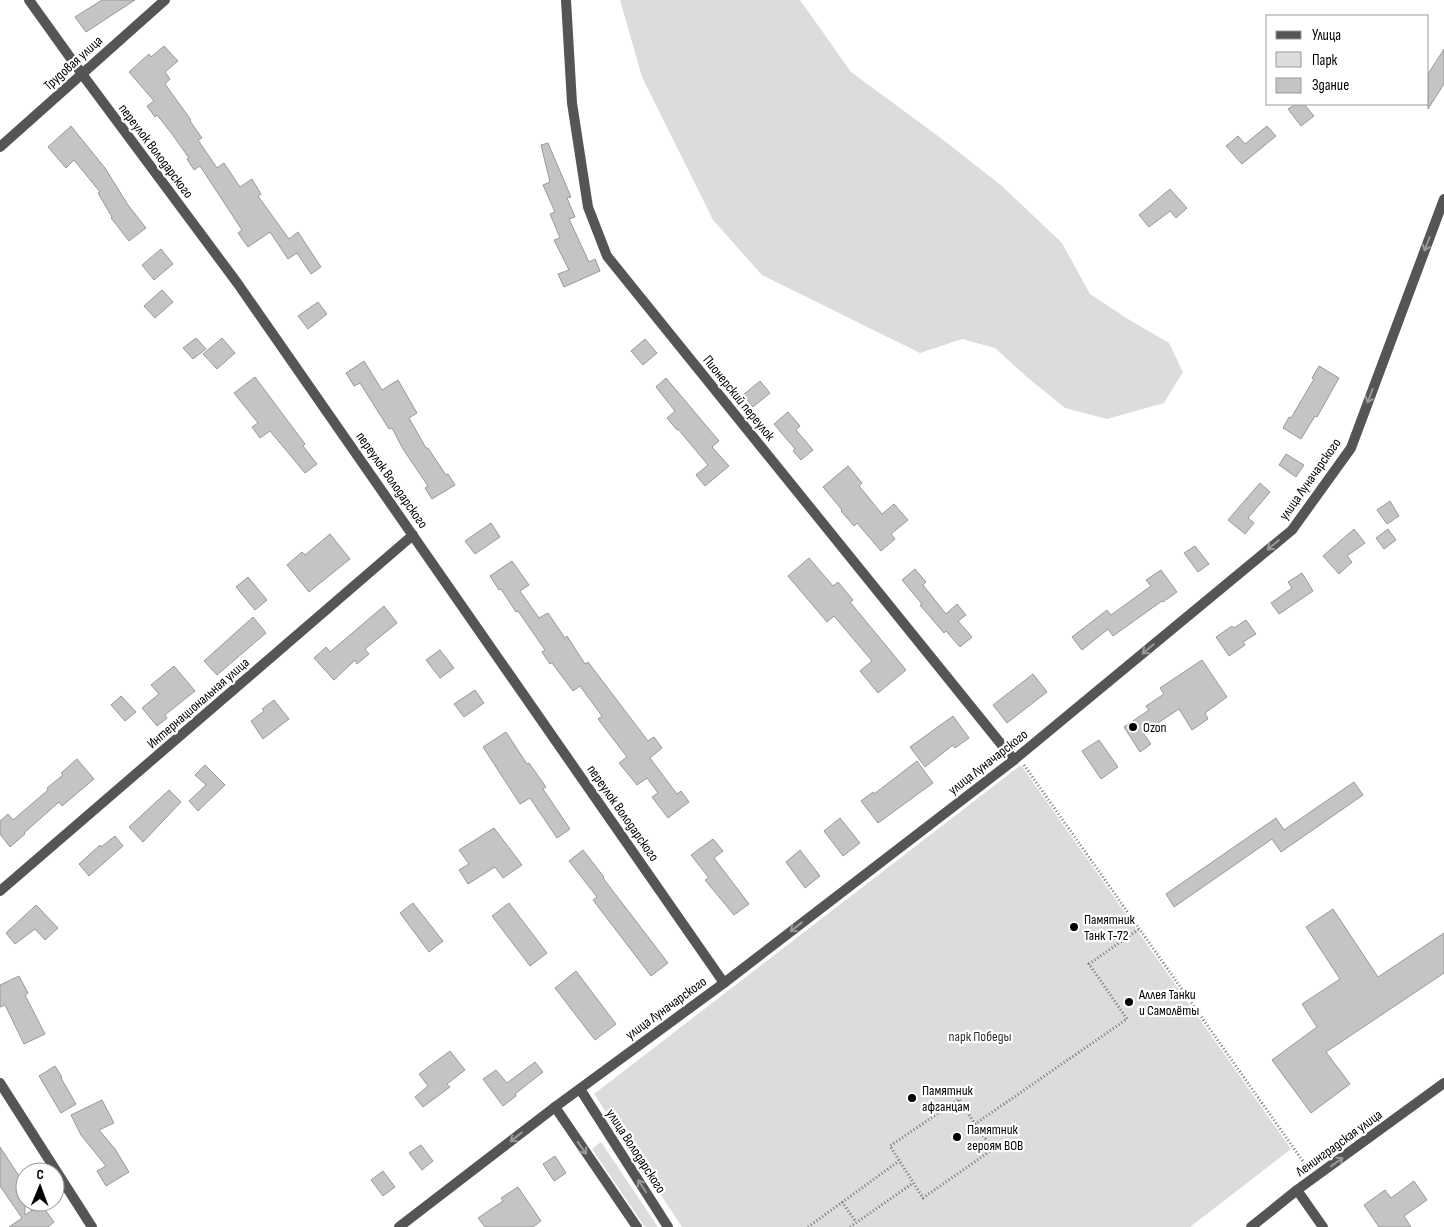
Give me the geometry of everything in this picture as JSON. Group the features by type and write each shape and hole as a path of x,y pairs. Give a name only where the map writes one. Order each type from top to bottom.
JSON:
{"street":[{"name":"переулок Володарского","path":"29,0 238,284 724,982"},
{"name":"Трудовая улица","path":"0,147 165,0"},
{"name":"Пионерский переулок","path":"566,0 572,103 588,207 607,256 1016,758"},
{"name":"улица Луначарского","path":"399,1227 554,1107 724,982 1016,758 1292,530 1351,448 1444,199"},
{"name":"Интернациональная улица","path":"0,892 413,534"},
{"path":"0,1083 92,1227"},
{"name":"Ленинградская улица","path":"1250,1227 1297,1190 1444,1083"},
{"name":"улица Володарского","path":"580,1089 668,1227"},
{"path":"554,1107 637,1227"},
{"path":"1297,1190 1323,1227"}],"path":[{"path":"1016,758 1315,1178"},
{"path":"975,1124 1127,1019 1089,964 1139,929"},
{"path":"959,1099 975,1124 993,1149 923,1198 890,1146 959,1099"},
{"path":"808,1227 899,1161"},
{"path":"850,1227 913,1183"},
{"path":"842,1202 856,1222"}],"green space":[{"path":"620,0 800,0 851,72 1002,186 1062,243 1090,294 1169,343 1183,372 1164,403 1107,419 1065,408 995,348 962,339 920,353 762,275 713,220 642,77"},
{"name":"парк Победы","path":"1021,765 1291,1149 1190,1227 682,1227 594,1094"},
{"path":"601,1142 658,1227 645,1227 592,1149"}],"building":[{"path":"102,0 135,0 86,32 75,17"},
{"path":"164,46 178,61 165,72 170,79 165,84 202,138 198,140 217,168 224,163 240,187 252,179 261,194 258,196 289,239 298,232 321,267 311,274 297,253 288,259 270,232 248,247 238,233 242,230 200,166 194,170 187,159 189,158 172,134 147,106 154,101 129,72 149,54 151,57"},
{"path":"1444,49 1444,84 1428,109 1429,105 1429,72"},
{"path":"1294,105 1305,105 1314,116 1301,126 1288,109"},
{"path":"71,126 105,168 128,205 146,228 129,241 111,218 98,193 100,192 74,160 66,168 48,147"},
{"path":"1267,126 1276,136 1242,164 1226,146 1238,136 1245,144"},
{"path":"548,143 571,197 567,198 575,217 569,219 589,262 595,259 600,271 564,287 558,274 569,270 554,240 560,238 550,214 555,212 543,185 550,182 541,145"},
{"path":"1170,189 1187,208 1176,218 1170,211 1149,227 1139,215"},
{"path":"161,249 173,264 154,280 142,265"},
{"path":"162,290 173,302 155,318 144,306"},
{"path":"318,302 327,314 308,329 298,316"},
{"path":"196,338 206,349 193,359 183,348"},
{"path":"222,338 235,353 217,369 203,354"},
{"path":"645,339 657,353 643,365 631,351"},
{"path":"364,361 382,390 398,380 417,413 409,418 426,448 428,448 455,485 432,499 425,488 428,486 403,449 392,428 389,429 360,383 354,386 346,373"},
{"path":"1319,366 1339,378 1317,417 1315,416 1301,439 1283,428 1314,379 1312,378"},
{"path":"255,377 305,444 303,446 317,464 305,473 270,431 260,438 252,427 258,423 234,393"},
{"path":"666,378 719,441 712,447 729,466 705,486 696,475 708,465 667,418 675,411 656,387"},
{"path":"760,381 770,393 753,407 743,395"},
{"path":"788,412 800,426 796,430 813,450 801,460 793,451 795,449 774,424"},
{"path":"1286,454 1304,465 1296,477 1279,465"},
{"path":"848,466 862,483 859,486 882,514 894,504 908,520 891,534 895,539 881,551 857,523 854,526 823,487"},
{"path":"1260,483 1270,492 1248,518 1254,523 1245,534 1228,520"},
{"path":"1390,501 1399,516 1387,524 1377,510"},
{"path":"491,523 500,537 475,554 465,541"},
{"path":"1354,529 1365,543 1347,556 1352,562 1339,574 1323,556"},
{"path":"1388,529 1396,540 1384,549 1376,538"},
{"path":"330,534 350,559 309,592 287,565 302,552 305,555"},
{"path":"1195,546 1209,564 1198,572 1184,553"},
{"path":"809,558 833,586 838,582 853,600 850,602 906,670 878,693 860,671 872,661 834,616 827,622 788,576"},
{"path":"512,561 529,585 520,591 539,618 548,613 565,638 567,636 585,664 588,662 648,741 654,737 662,748 650,758 677,794 681,791 689,802 668,818 652,797 658,793 647,778 637,785 619,763 627,757 598,719 602,716 580,686 573,691 552,663 550,664 542,652 545,650 518,611 516,612 490,576"},
{"path":"915,569 926,582 923,585 946,614 957,604 966,615 958,621 972,637 960,647 946,631 944,633 902,580"},
{"path":"1161,570 1177,592 1113,636 1108,629 1082,650 1072,637 1107,610 1111,615 1151,586 1146,580"},
{"path":"1302,573 1313,591 1279,614 1271,603 1292,588 1288,582"},
{"path":"248,577 267,600 255,610 236,587"},
{"path":"384,606 397,623 365,649 369,654 357,664 355,660 334,680 314,658 326,647 330,652"},
{"path":"253,617 266,633 217,675 204,661"},
{"path":"1246,620 1256,634 1243,642 1245,645 1229,656 1216,637 1232,626 1234,628"},
{"path":"440,650 454,668 440,678 426,660"},
{"path":"1202,660 1227,697 1205,713 1208,719 1192,730 1179,709 1143,733 1151,744 1140,752 1124,727 1149,710 1146,706 1164,694 1160,688"},
{"path":"174,666 195,691 165,715 167,718 157,726 142,708 159,694 151,685"},
{"path":"1033,674 1047,692 1007,723 993,705"},
{"path":"475,690 484,703 464,717 454,704"},
{"path":"121,696 136,712 125,721 111,705"},
{"path":"274,700 289,719 263,739 251,721"},
{"path":"953,716 969,738 955,748 953,745 925,767 910,747"},
{"path":"506,732 527,764 529,763 546,787 543,789 570,829 557,838 530,798 520,804 483,747"},
{"path":"1099,740 1118,767 1101,779 1082,751"},
{"path":"77,759 94,779 62,806 59,802 10,847 0,834 0,821 8,814 13,820 48,790 47,788 63,775 61,773"},
{"path":"917,761 933,783 878,823 861,801 873,792 874,794"},
{"path":"205,765 225,785 198,811 189,801 206,785 195,775"},
{"path":"1354,782 1363,795 1281,852 1272,839 1174,907 1166,894 1276,818 1284,830"},
{"path":"169,790 181,802 143,842 129,827"},
{"path":"840,818 860,843 843,856 824,831"},
{"path":"494,828 522,865 503,878 495,867 468,884 459,870 469,864 459,850"},
{"path":"115,836 123,846 89,876 79,864 100,845 101,847"},
{"path":"713,839 723,851 714,858 749,904 734,915 705,880 709,878 691,855"},
{"path":"583,850 668,963 651,976 593,900 597,897 569,861"},
{"path":"800,850 820,876 805,888 786,862"},
{"path":"413,903 443,941 429,952 400,913"},
{"path":"509,903 547,953 530,966 492,916"},
{"path":"36,905 58,928 45,940 35,929 15,944 6,933"},
{"path":"1333,909 1378,977 1444,933 1444,973 1326,1052 1350,1084 1311,1113 1272,1060 1317,1027 1302,1004 1340,979 1306,927"},
{"path":"576,971 616,1024 595,1040 555,988"},
{"path":"19,976 28,993 25,995 45,1034 24,1044 5,1005 0,1007 0,985"},
{"path":"450,1051 465,1070 447,1084 450,1087 423,1107 415,1097 428,1086 419,1074"},
{"path":"535,1062 543,1072 503,1106 483,1079 496,1070 507,1083"},
{"path":"55,1066 76,1104 61,1113 39,1076"},
{"path":"102,1100 114,1123 99,1130 115,1149 129,1172 106,1186 97,1171 106,1166 81,1135 71,1115"},
{"path":"421,1145 433,1161 422,1170 409,1153"},
{"path":"0,1147 15,1170 15,1208 0,1186"},
{"path":"555,1156 566,1173 554,1181 543,1164"},
{"path":"383,1171 395,1187 383,1196 371,1180"},
{"path":"1414,1181 1427,1200 1404,1216 1411,1227 1379,1227 1364,1205 1385,1190 1391,1198"},
{"path":"518,1187 541,1221 533,1227 485,1227 478,1218 503,1201 501,1198"},
{"path":"18,1212 25,1212 25,1215 29,1212 47,1212 54,1222 48,1227 9,1227 22,1218"}],"place":[{"name":"Ozon","path":"1133,727"},
{"name":"Памятник Танк Т-72","path":"1074,927"},
{"name":"Аллея Танки и Самолёты","path":"1129,1002"},
{"name":"Памятник афганцам","path":"912,1098"},
{"name":"Памятник героям ВОВ","path":"957,1137"}]}
